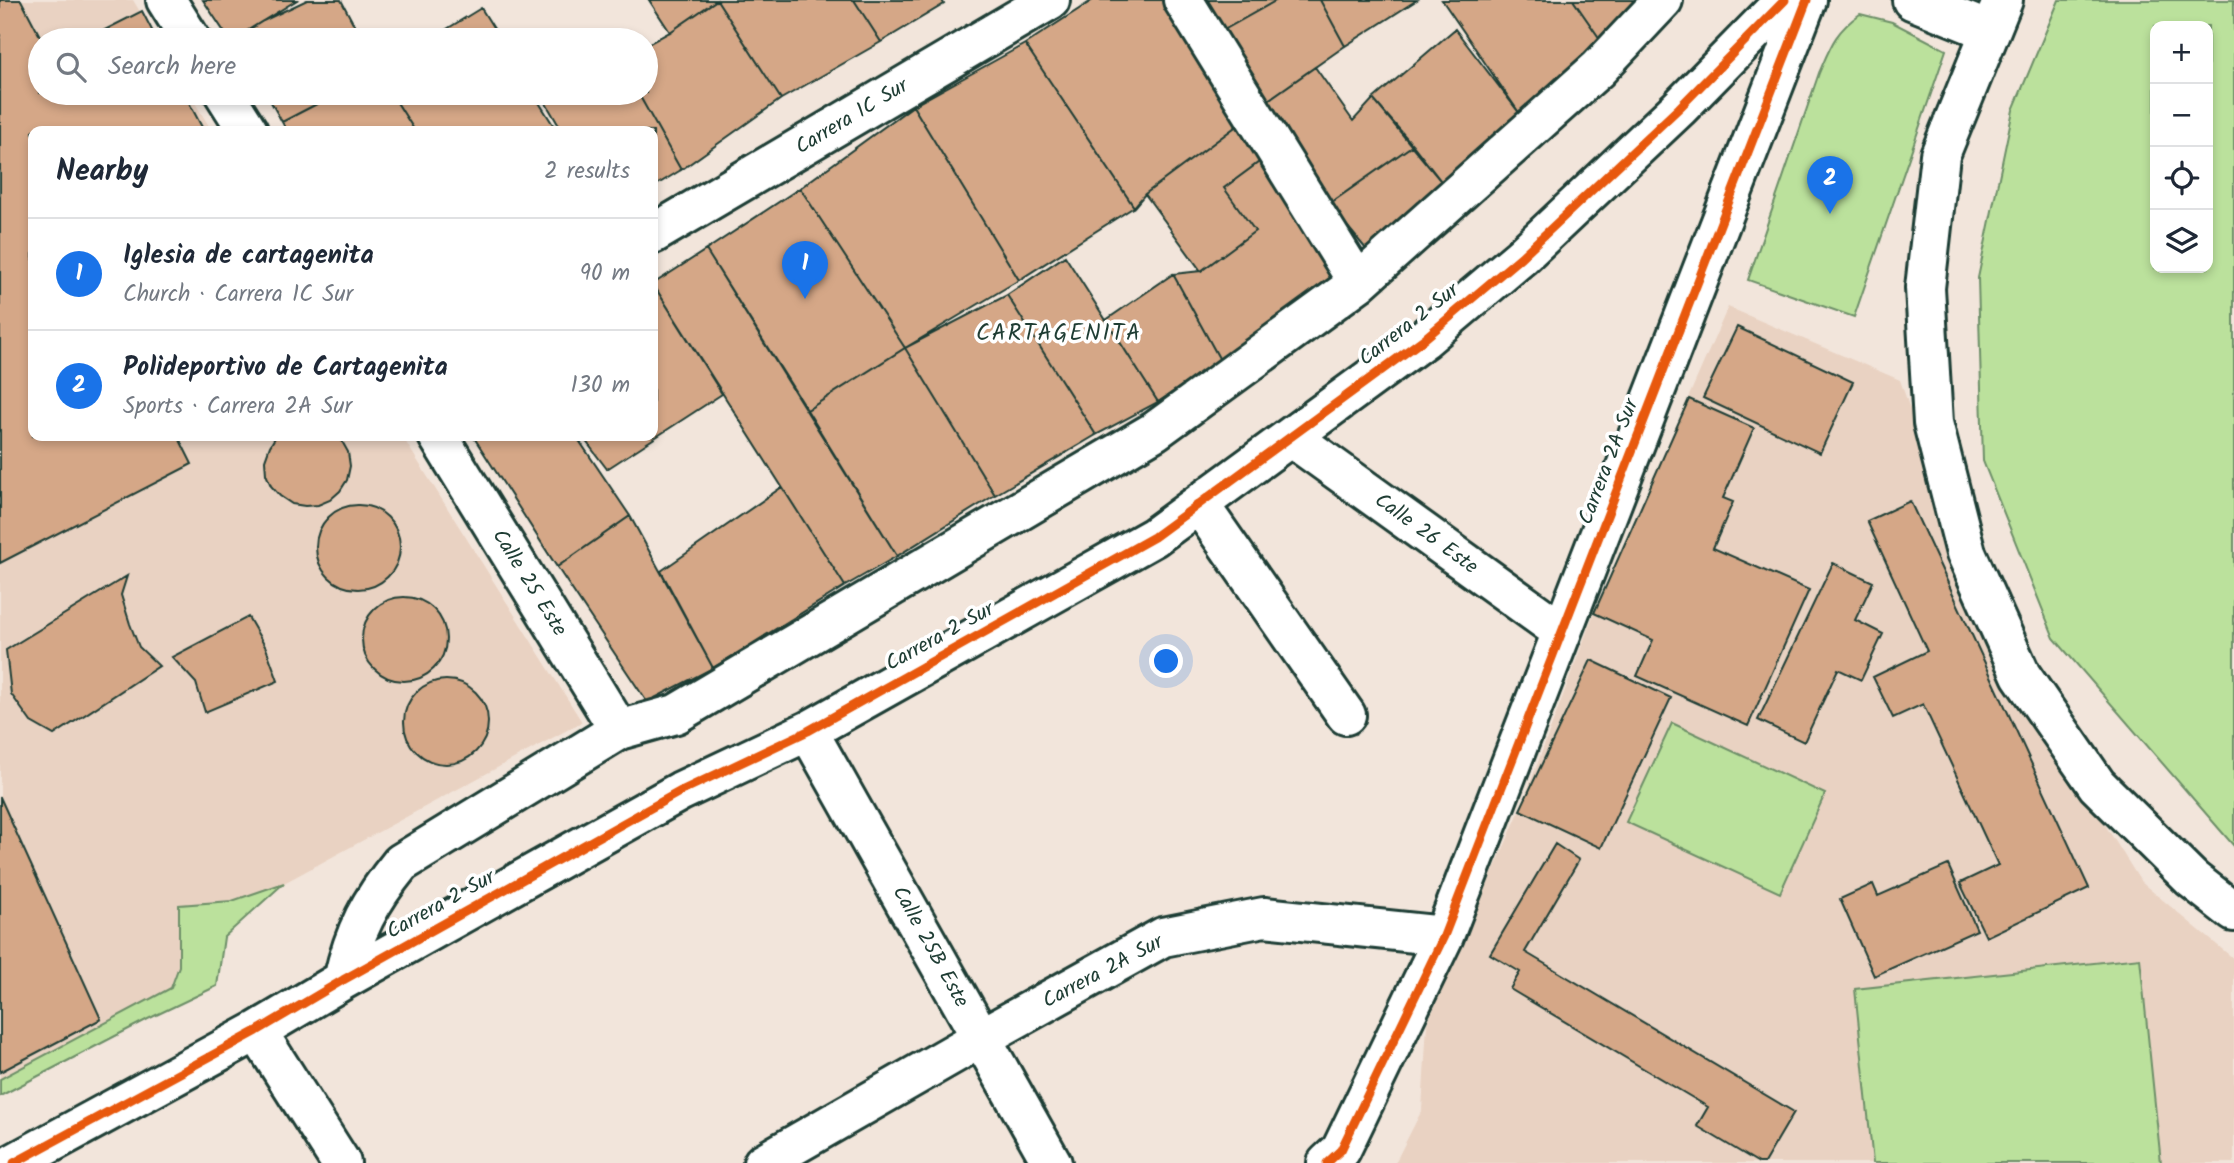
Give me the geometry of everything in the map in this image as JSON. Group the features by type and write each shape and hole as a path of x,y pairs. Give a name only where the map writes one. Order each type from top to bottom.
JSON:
{"street":[{"path":"166,0 184,28"},
{"name":"Carrera 1C Sur","path":"658,231 1050,0"},
{"path":"1182,0 1358,283"},
{"name":"Carrera 2 Sur","path":"343,979 364,915 380,887 401,863 619,730 676,714 1154,431 1358,283 1598,69 1663,0"},
{"name":"Carrera 2 Sur","path":"14,1163 257,1031 343,979 681,791 808,731 1154,537 1424,339 1521,257 1679,107 1785,0"},
{"name":"Carrera 2A Sur","path":"763,1163 1163,937 1264,917 1444,936 1807,0"},
{"path":"1912,0 1996,16 1940,155 1925,289 1933,423 1966,553 2021,675 2098,785 2192,879 2234,912"},
{"path":"232,105 245,126"},
{"name":"Calle 26 Este","path":"1291,437 1562,632"},
{"name":"Calle 25 Este","path":"441,441 619,730"},
{"path":"1199,505 1346,715"},
{"name":"Calle 25B Este","path":"808,731 1052,1163"},
{"path":"1327,1163 1341,1150 1444,936"},
{"path":"257,1031 341,1163"}],"shaded area":[{"path":"0,0 133,0 150,28 28,28 28,105 196,105 209,126 28,126 28,441 405,441 582,722 284,883 232,901 179,905 179,966 171,988 0,1079"},
{"path":"1728,307 1900,380 1990,642 2141,882 2234,959 2234,1163 1395,1163 1422,1110 1427,1024 1520,810 1594,613"}],"green space":[{"path":"2059,0 2234,0 2234,846 2054,638 1983,461 1978,278 2013,110"},
{"path":"1860,14 1892,22 1946,50 1854,317 1748,280 1827,54 1845,27"},
{"path":"1672,723 1825,794 1780,893 1626,822"},
{"path":"284,883 224,937 217,986 0,1096 0,1079 171,988 179,966 179,905 232,901"},
{"path":"2140,958 2161,1163 1873,1163 1855,989"}],"building":[{"path":"0,0 21,0 36,28 28,28 28,105 190,105 201,126 28,126 28,441 180,441 192,464 0,563"},
{"path":"203,0 297,0 252,28 222,28"},
{"path":"307,0 341,0 356,28 252,28"},
{"path":"649,0 717,0 670,32"},
{"path":"717,0 854,0 881,42 781,99"},
{"path":"717,0 781,99 681,170 645,105 658,105 658,38"},
{"path":"854,0 942,0 944,4 881,42"},
{"path":"1093,0 1172,0 1242,122 1145,194 1134,207 1025,44"},
{"path":"1195,0 1277,0 1215,35"},
{"path":"1277,0 1320,0 1345,46 1261,105 1215,35"},
{"path":"1320,0 1417,0 1345,46"},
{"path":"1442,0 1573,0 1609,52 1520,114"},
{"path":"1573,0 1645,0 1609,52"},
{"path":"481,8 494,28 448,28"},
{"path":"142,11 151,28 109,28"},
{"path":"1455,29 1520,114 1444,185 1373,99"},
{"path":"1025,44 1134,207 1019,280 913,106"},
{"path":"1315,67 1353,121 1373,99 1413,145 1329,204 1261,105"},
{"path":"273,105 315,105 282,122"},
{"path":"315,105 399,105 412,126 284,126 282,122"},
{"path":"399,105 541,105 554,126 412,126"},
{"path":"547,105 645,105 656,126 559,126"},
{"path":"913,106 1019,280 905,348 800,188"},
{"path":"1242,122 1266,157 1224,188 1255,231 1201,271 1145,194"},
{"path":"658,129 681,170 658,184"},
{"path":"1413,145 1444,185 1366,249 1329,204"},
{"path":"1266,157 1345,274 1220,360 1173,274 1201,271 1255,231 1224,188"},
{"path":"800,188 905,348 807,410 706,250"},
{"path":"706,250 897,556 845,586 658,292 658,281"},
{"path":"1065,256 1158,402 1096,435 1007,295"},
{"path":"1173,274 1220,360 1158,402 1106,320"},
{"path":"658,292 722,394 658,436"},
{"path":"1007,295 1096,435 995,495 905,348"},
{"path":"1737,327 1853,382 1820,453 1703,398"},
{"path":"905,348 995,495 897,556 807,410"},
{"path":"1689,399 1754,428 1723,498 1733,502 1713,548 1809,590 1748,726 1637,676 1653,640 1594,613"},
{"path":"273,441 342,441 348,452 350,466 347,480 330,500 318,505 292,504 271,486 266,474 265,460"},
{"path":"476,441 579,441 630,516 557,567"},
{"path":"586,441 650,441 607,469"},
{"path":"782,487 845,586 713,668 661,571"},
{"path":"1910,501 2089,888 1986,937 1960,883 1998,865 1923,704 1893,718 1873,677 1927,651 1867,521"},
{"path":"358,505 374,508 388,517 397,531 400,547 397,563 388,577 374,586 358,589 342,586 328,577 319,563 316,547 319,531 328,517 342,508"},
{"path":"630,516 713,668 647,702 557,567"},
{"path":"1833,563 1873,582 1855,620 1883,634 1861,680 1838,669 1804,742 1758,720"},
{"path":"127,576 121,595 130,624 139,647 159,666 54,735 31,722 11,694 6,650"},
{"path":"404,597 420,600 434,609 443,623 446,639 443,655 434,669 420,678 404,681 388,678 374,669 365,655 362,639 365,623 374,609 388,600"},
{"path":"248,617 266,648 278,681 205,712 196,683 172,657"},
{"path":"1591,660 1671,698 1601,848 1520,810"},
{"path":"446,680 462,683 476,692 485,706 488,722 485,738 476,752 462,761 446,764 430,761 416,752 407,738 404,722 407,706 416,692 430,683"},
{"path":"0,797 101,1019 0,1072"},
{"path":"1555,844 1579,860 1525,952 1794,1112 1764,1163 1759,1163 1697,1126 1708,1107 1510,989 1520,972 1490,954"},
{"path":"1948,865 1977,930 1874,976 1840,899 1873,884 1878,896"}],"cycle path":[{"path":"14,1163 257,1031 681,791 808,731 1154,537 1424,339 1521,257 1679,108 1785,0"},
{"path":"1327,1163 1341,1150 1444,936 1807,0"}],"place":[{"name":"Polideportivo de Cartagenita","path":"1830,214"},
{"name":"Iglesia de cartagenita","path":"805,299"}],"district":[{"name":"CARTAGENITA","path":"1059,334"}]}
